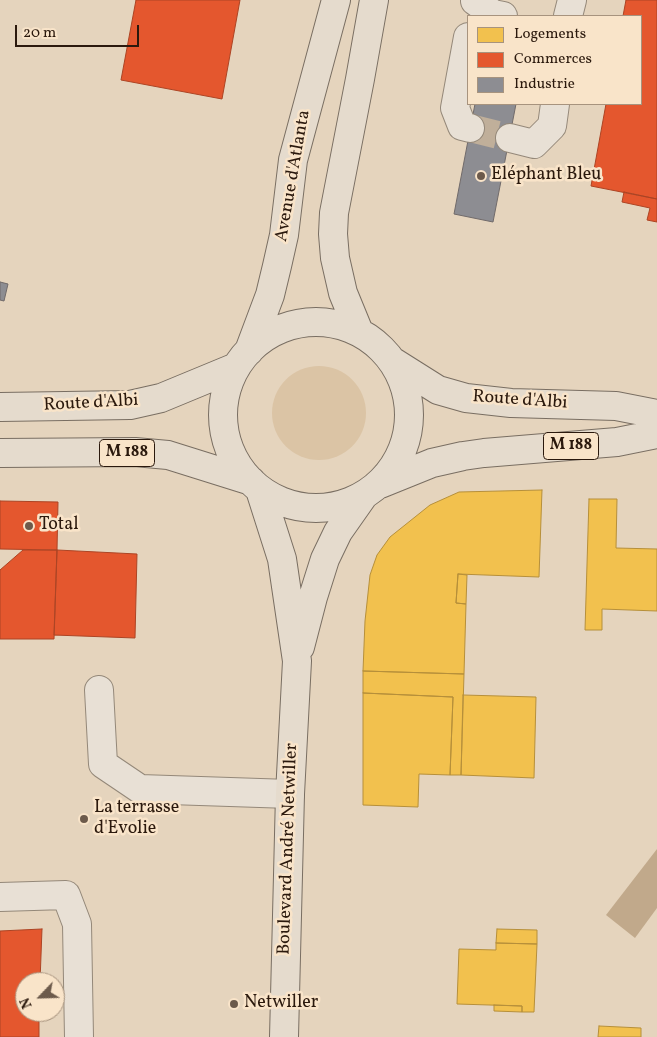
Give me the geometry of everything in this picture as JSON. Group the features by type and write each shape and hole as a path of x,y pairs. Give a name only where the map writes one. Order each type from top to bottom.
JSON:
{"main road":[{"name":"Avenue d'Atlanta","path":"255,486 239,467 225,436 224,401 270,295 284,235 293,160 336,0"},
{"path":"359,332 343,293 332,234 334,213 374,0"},
{"path":"242,359 262,339 277,330 310,322 335,324 359,332 377,344 392,361"},
{"name":"Route d'Albi","path":"0,407 130,405 161,398 242,359"},
{"name":"Route d'Albi","path":"392,361 438,390 466,398 519,404 616,406 657,414"},
{"name":"Boulevard André Netwiller","path":"284,1037 290,794 297,660 313,597 326,559 338,532 371,490 390,472 406,440 408,416 405,393 392,361"},
{"name":"M 188","path":"371,490 432,463 470,455 617,442 657,434"},
{"name":"M 188","path":"0,454 135,452 168,455 255,486"},
{"path":"255,486 279,500 296,506 314,508 331,507 349,502 371,490"},
{"name":"Boulevard André Netwiller","path":"255,486 282,559 297,660"}],"lane":[{"path":"568,15 572,0"},
{"path":"474,6 498,15"},
{"path":"467,42 454,108 462,126 470,128"},
{"path":"510,138 534,144 552,126 555,105"},
{"path":"99,690 103,764 140,789 216,790 290,794"},
{"path":"0,897 66,895 77,924 79,1037"}],"shaded area":[{"path":"319,366 337,370 352,380 362,395 366,413 362,431 352,446 337,456 319,460 301,456 286,446 276,431 272,413 276,395 286,380 301,370"},
{"path":"657,849 657,908 635,938 606,915"}],"building: Logements":[{"path":"542,490 539,577 458,574 456,603 466,604 464,674 363,671 365,621 370,575 377,555 390,537 430,505 459,492"},
{"path":"589,499 617,499 616,548 657,549 657,611 602,609 602,630 585,630"},
{"path":"458,574 467,575 466,604 456,603"},
{"path":"363,671 464,674 461,775 450,775 453,697 363,693"},
{"path":"363,693 453,697 450,775 419,774 418,807 363,805"},
{"path":"463,695 536,697 534,778 461,775"},
{"path":"497,929 537,930 537,944 496,943"},
{"path":"496,943 537,944 534,1012 522,1012 522,1006 457,1004 459,949 496,950"},
{"path":"494,1005 522,1006 522,1012 494,1011"},
{"path":"599,1026 641,1028 641,1037 598,1037"}],"building: Commerces":[{"path":"136,0 240,0 222,99 121,80"},
{"path":"626,0 657,0 657,199 591,186 606,105 642,105 642,15 623,15"},
{"path":"624,192 657,199 657,222 647,220 650,208 622,202"},
{"name":"Total","path":"0,501 58,502 57,550 0,549"},
{"path":"23,550 57,550 54,639 0,639 0,570"},
{"path":"57,550 137,554 135,638 54,635"},
{"path":"42,929 40,972 15,972 15,1022 39,1022 39,1037 0,1037 0,931"}],"building: Industrie":[{"name":"Eléphant Bleu","path":"475,105 516,105 493,222 454,214"},
{"path":"0,282 8,284 4,301 0,300"}],"tunnel":[{"path":"470,128 510,138"}],"place":[{"name":"Eléphant Bleu","path":"481,176"},
{"name":"Total","path":"29,526"},
{"name":"La terrasse d'Evolie","path":"84,819"},
{"name":"Netwiller","path":"234,1004"}]}
